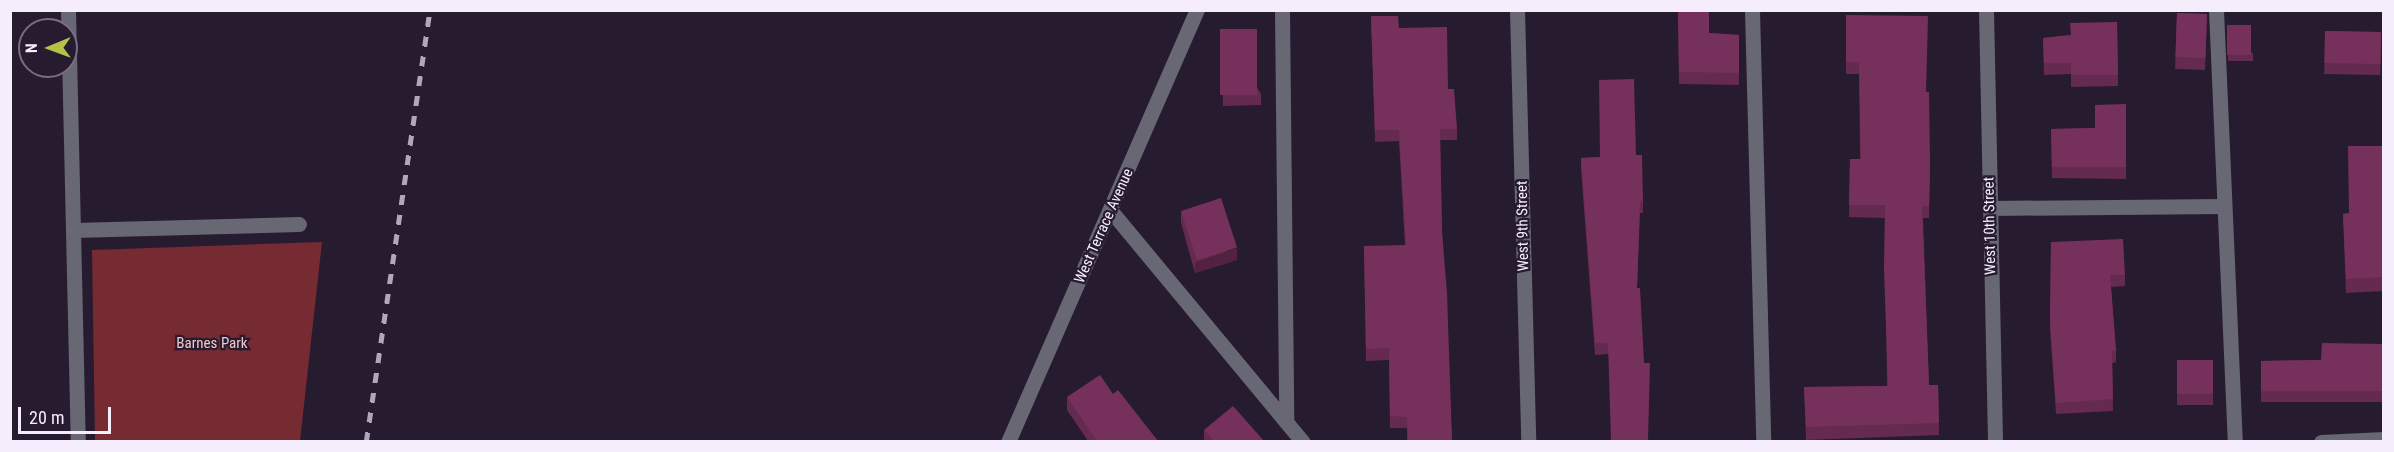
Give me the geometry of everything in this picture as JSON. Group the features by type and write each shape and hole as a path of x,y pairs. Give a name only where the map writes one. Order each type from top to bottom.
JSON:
{"street":[{"path":"68,10 78,441"},
{"name":"West Terrace Avenue","path":"1008,441 1111,211 1197,10"},
{"path":"1282,10 1286,422"},
{"name":"West 9th Street","path":"1517,10 1528,441"},
{"path":"1752,10 1763,441"},
{"name":"West 10th Street","path":"1986,10 1995,441"},
{"path":"2216,10 2235,441"},
{"path":"1990,208 2224,206"},
{"path":"1111,211 1303,441"},
{"path":"73,230 299,224"},
{"path":"2321,441 2384,439"}],"green space":[{"name":"Barnes Park","path":"322,242 300,441 95,441 92,250"}],"building":[{"path":"1678,10 1709,10 1709,33 1739,35 1739,73 1679,72"},
{"path":"2177,13 2207,14 2205,58 2175,57"},
{"path":"1846,15 1928,16 1926,92 1929,92 1929,206 1922,206 1929,385 1938,385 1939,423 1806,427 1804,387 1888,386 1884,268 1885,205 1849,205 1850,159 1861,159 1859,62 1846,62"},
{"path":"1371,16 1398,16 1399,28 1447,27 1448,89 1454,89 1457,129 1440,129 1442,232 1447,293 1452,441 1408,441 1407,417 1390,416 1389,348 1366,349 1364,246 1406,245 1399,130 1375,130"},
{"path":"2117,22 2118,75 2071,75 2071,63 2044,63 2043,38 2071,35 2070,23"},
{"path":"2227,25 2251,25 2251,55 2227,55"},
{"path":"1220,29 1257,29 1257,95 1220,95"},
{"path":"2325,31 2381,32 2380,64 2324,63"},
{"path":"1634,79 1636,155 1642,155 1643,201 1640,201 1637,288 1640,288 1644,363 1650,363 1648,441 1611,441 1608,343 1595,343 1581,158 1600,157 1599,80"},
{"path":"2126,104 2126,167 2052,167 2051,129 2095,128 2095,105"},
{"path":"2348,146 2384,146 2384,277 2346,279 2343,214 2349,213"},
{"path":"1221,198 1237,247 1197,260 1181,211"},
{"path":"2123,239 2125,275 2110,275 2116,351 2112,351 2113,399 2056,403 2050,318 2051,242"},
{"path":"2322,343 2384,344 2384,391 2261,391 2261,361 2321,360"},
{"path":"2177,360 2213,360 2213,394 2177,394"},
{"path":"1100,375 1113,394 1118,390 1158,441 1097,441 1067,397"},
{"path":"1233,406 1264,441 1214,441 1204,430"}],"railway":[{"path":"366,442 430,10"}]}
